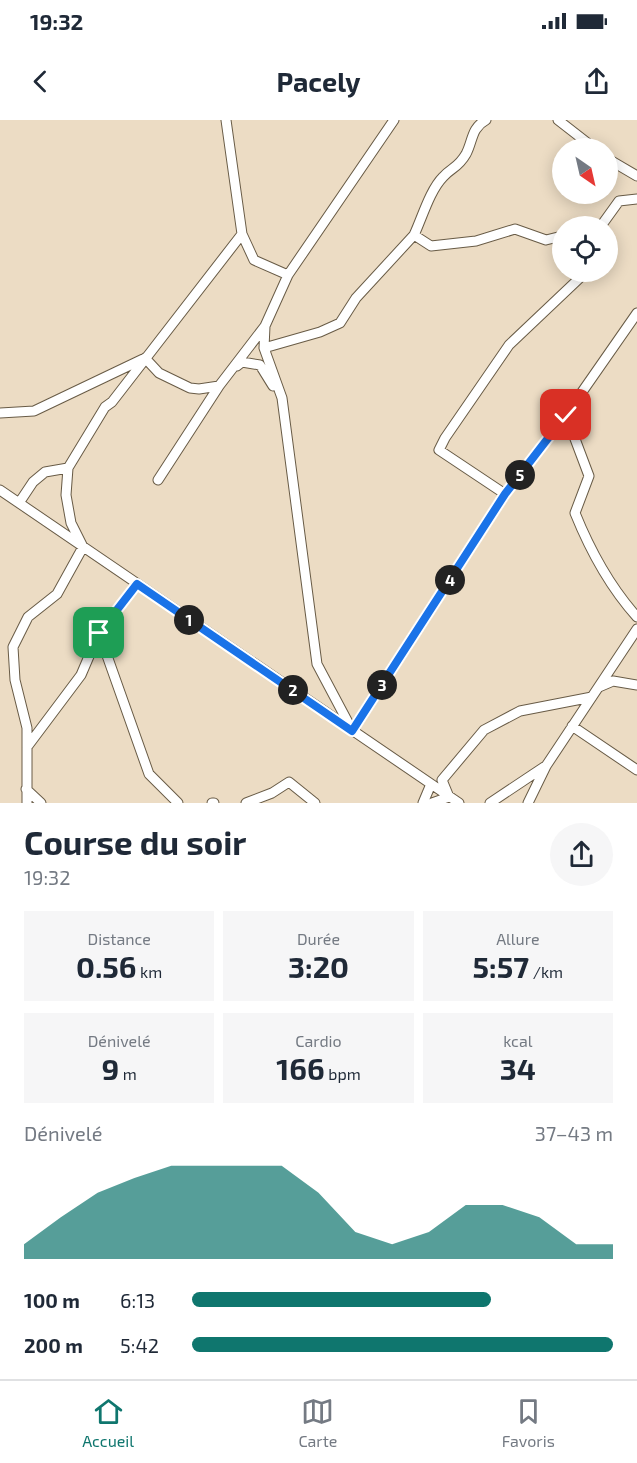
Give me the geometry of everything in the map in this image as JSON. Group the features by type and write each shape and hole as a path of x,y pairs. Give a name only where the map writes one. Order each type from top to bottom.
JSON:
{"street":[{"path":"226,120 242,234 254,260 288,275"},
{"path":"158,480 219,386 265,326 288,275 394,120"},
{"path":"264,348 320,332 340,323 356,298 414,235 436,187 444,176 458,166 467,152 471,136 479,123 486,120"},
{"path":"558,120 581,138"},
{"path":"618,165 637,176"},
{"path":"607,216 619,201 637,199"},
{"path":"414,235 431,246 476,241 515,229 546,240 552,238"},
{"path":"83,547 71,523 66,495 68,468 105,408 242,234"},
{"path":"505,494 439,450 509,345 575,282"},
{"path":"352,731 505,494 566,415 637,313"},
{"path":"265,326 264,348 282,398 317,664 352,731"},
{"path":"145,358 159,373 189,388 219,386"},
{"path":"0,413 34,411 145,358"},
{"path":"234,368 242,362 260,365 282,398"},
{"path":"566,415 589,476 575,513 588,545 622,600 637,617"},
{"path":"19,503 33,482 45,472 68,468"},
{"path":"0,490 459,803"},
{"path":"27,803 27,728 15,680 13,647 28,617 57,594 83,547"},
{"path":"27,747 81,675 99,633 137,584"},
{"path":"528,803 546,766 637,629"},
{"path":"99,633 149,774 178,803"},
{"path":"599,687 613,681 637,685"},
{"path":"442,780 484,729 520,711 592,697"},
{"path":"572,726 637,770"},
{"path":"490,803 546,766"},
{"path":"418,775 442,780"},
{"path":"442,780 449,797"},
{"path":"246,803 272,794 289,782 315,803"},
{"path":"423,803 431,784"},
{"path":"26,789 41,803"},
{"path":"432,803 449,797"}],"route":[{"path":"99,633 137,584 352,731 505,494 566,415"}]}
